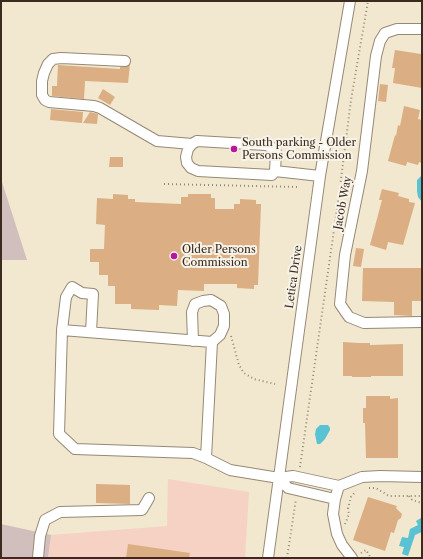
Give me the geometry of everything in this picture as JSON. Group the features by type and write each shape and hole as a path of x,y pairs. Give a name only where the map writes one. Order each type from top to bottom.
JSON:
{"street":[{"name":"Letica Drive","path":"268,558 320,176 350,1"},
{"name":"Jacob Way","path":"422,29 397,29 385,33 380,41 376,56 362,171 345,254 340,304 349,317 364,322 422,322"},
{"path":"125,62 61,58 54,59 48,64 44,73 42,81 42,95 45,100 49,102 94,106 100,108 157,141 192,144"},
{"path":"197,141 266,145 273,148 276,152 275,171 272,175 198,171 191,168 187,163 186,157 188,149 197,141"},
{"path":"275,171 320,176"},
{"path":"92,332 93,294 82,293 72,287 66,297 62,330 59,434 75,449 193,453 230,470 279,478 293,476 338,486 362,478 380,476 422,477"},
{"path":"62,330 193,341 212,342 220,335 224,326 224,314 221,306 211,300 195,304 192,312 193,341"},
{"path":"206,458 212,342"},
{"path":"279,478 288,488 335,499"},
{"path":"338,486 333,514 337,534 342,545 352,558"},
{"path":"38,558 40,536 45,520 60,512 142,510 149,498"}],"path":[{"path":"299,477 351,100 368,1"},
{"path":"164,184 298,187"},
{"path":"365,487 376,488 389,496 422,496"},
{"path":"337,534 345,526 349,514 348,508 351,497 360,489"},
{"path":"287,558 297,490"},
{"path":"409,496 412,500 422,503"}],"shaded area":[{"path":"1,179 27,260 1,260"},
{"path":"168,479 249,492 245,558 48,558 51,535 167,526"},
{"path":"1,524 51,535 48,558 1,558"}],"water":[{"path":"422,175 422,202 418,197 417,180"},
{"path":"320,425 328,425 330,430 325,439 320,444 317,444 315,434 316,429"},
{"path":"421,518 422,532 415,535 408,556 402,554 404,547 399,546 402,537 408,538 410,529 418,525 416,521"}],"building":[{"path":"395,50 421,54 422,88 393,83 395,68 392,68"},
{"path":"58,65 120,69 120,67 130,65 128,83 85,81 84,99 52,96 52,86 57,86"},
{"path":"380,84 388,85 386,102 378,101"},
{"path":"103,89 115,97 110,105 98,98"},
{"path":"404,106 420,110 418,119 422,120 422,163 419,162 418,165 407,162 406,166 388,161 398,125 400,126"},
{"path":"51,109 83,112 82,123 50,120"},
{"path":"90,112 98,114 97,124 83,123"},
{"path":"110,157 123,157 123,167 109,167"},
{"path":"382,189 399,193 398,196 409,199 409,202 415,203 403,245 388,242 386,250 370,245 382,200 379,200"},
{"name":"Older Persons Commission","path":"113,194 128,195 128,199 135,199 135,202 181,204 181,197 188,197 188,194 211,194 211,198 215,198 215,209 234,209 234,204 240,204 240,199 256,200 256,204 261,204 258,285 254,285 254,289 237,288 237,284 204,284 204,291 178,290 177,306 159,305 159,310 131,309 131,304 115,304 115,286 108,286 108,275 99,275 99,262 90,262 90,249 104,249 105,225 96,224 97,198 113,199"},
{"path":"356,248 364,249 361,267 353,266"},
{"path":"363,268 422,268 422,301 412,301 412,316 394,315 394,302 362,301"},
{"path":"343,342 370,343 370,345 403,344 403,376 343,376"},
{"path":"366,396 390,396 390,399 398,398 398,458 366,458 363,408 366,408"},
{"path":"96,484 130,485 130,504 96,503"},
{"path":"368,497 397,506 396,508 402,514 401,518 398,520 394,533 391,532 385,551 353,540"},
{"path":"128,544 190,553 189,558 126,558"}],"place":[{"name":"South parking - Older Persons Commission","path":"234,149"},
{"name":"Older Persons Commission","path":"174,256"}]}
